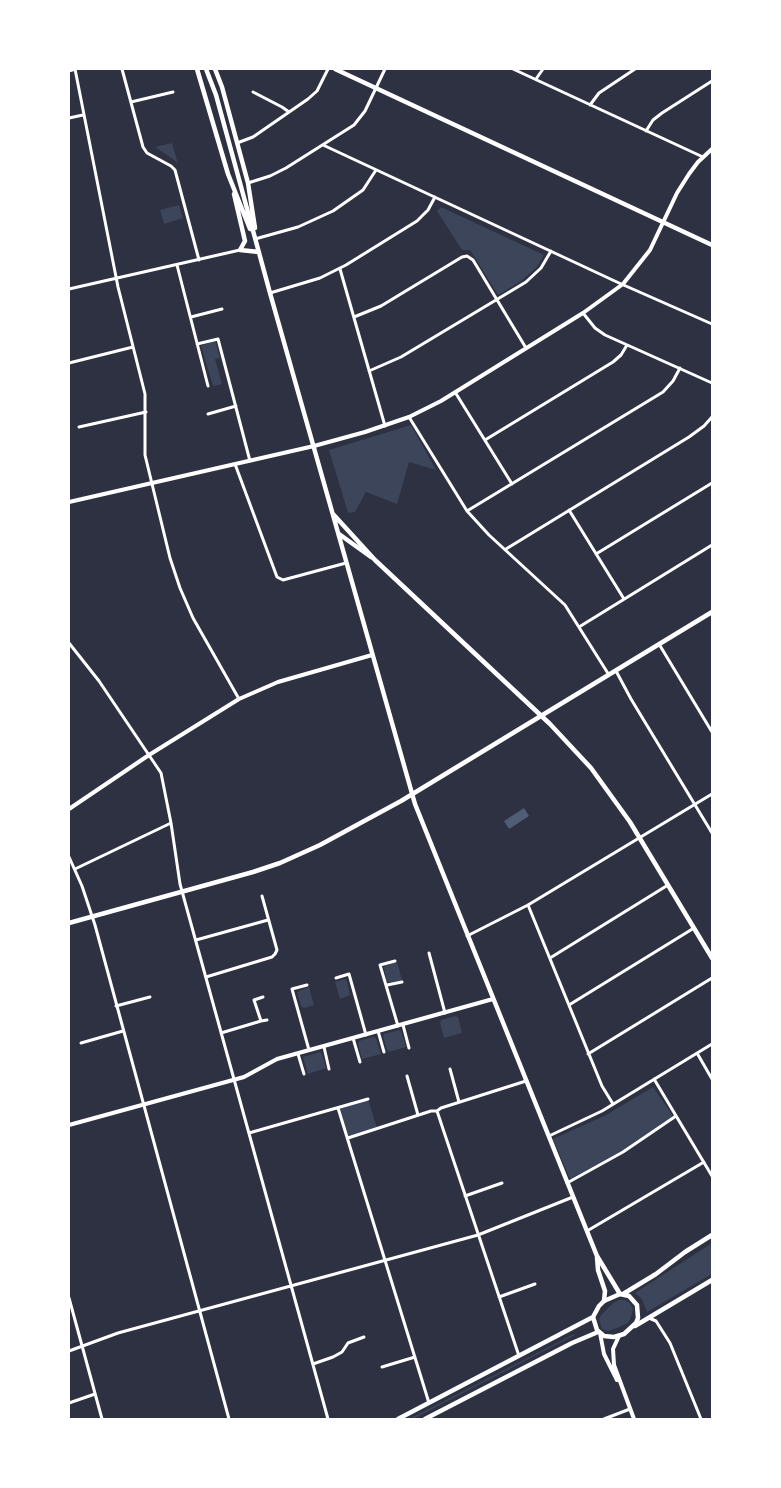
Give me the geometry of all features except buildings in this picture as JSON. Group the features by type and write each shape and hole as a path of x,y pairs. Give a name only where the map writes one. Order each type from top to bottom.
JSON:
{"main road":[{"path":"69,70 74,69"},
{"path":"197,69 232,185 245,241 240,250 259,252"},
{"path":"206,69 216,95 346,563 421,823 597,1256 622,1294 633,1300 638,1312 638,1318 632,1328"},
{"path":"215,69 248,184 255,239"},
{"path":"335,69 712,244"},
{"path":"232,185 255,239"},
{"path":"332,513 375,560 541,716 591,768 640,838 712,958"},
{"path":"338,533 375,560"},
{"path":"69,922 252,872 286,860 332,839 412,795 712,612"},
{"path":"398,1419 593,1317 604,1301 622,1294 656,1274 712,1235"},
{"path":"597,1256 598,1270 605,1291 604,1301"},
{"path":"593,1317 594,1326 599,1333 609,1337 619,1336 712,1280"},
{"path":"425,1419 566,1346 599,1333"}],"street":[{"path":"74,69 117,278 145,394 145,450 170,558 180,588 198,628 239,698"},
{"path":"122,69 145,150 171,166 174,170 199,260"},
{"path":"237,143 253,136 316,93 328,69"},
{"path":"248,184 270,176 354,125 360,118 385,69"},
{"path":"513,69 703,157"},
{"path":"536,79 543,69"},
{"path":"590,105 599,93 635,69"},
{"path":"646,131 653,120 662,113 712,81"},
{"path":"131,102 173,92"},
{"path":"253,92 289,112"},
{"path":"69,118 83,115"},
{"path":"323,145 712,324"},
{"path":"69,502 314,446 385,426 409,417 455,392 583,313 623,284 635,272 650,250 682,184 703,157 712,149"},
{"path":"255,239 298,227 333,211 363,190 376,170"},
{"path":"270,293 314,280 340,268 417,222 428,210 435,197"},
{"path":"69,289 240,250"},
{"path":"369,371 401,357 534,276 544,264 551,251"},
{"path":"354,317 381,306 462,257 468,256 472,258 527,349"},
{"path":"177,265 208,386"},
{"path":"340,268 385,426"},
{"path":"191,318 222,310"},
{"path":"583,313 599,332 712,382"},
{"path":"197,344 218,338 250,461"},
{"path":"485,440 613,362 621,355 626,345"},
{"path":"69,363 133,347"},
{"path":"467,512 663,392 673,381 680,368"},
{"path":"455,392 512,484"},
{"path":"208,414 236,406"},
{"path":"80,428 146,412"},
{"path":"409,417 467,512 564,605 610,675"},
{"path":"506,549 690,437 712,417"},
{"path":"235,464 276,578 283,580 346,563"},
{"path":"596,554 712,483"},
{"path":"569,510 624,599"},
{"path":"579,627 712,545"},
{"path":"69,643 99,681 161,772 182,891 328,1419"},
{"path":"659,644 712,732"},
{"path":"69,809 239,698 278,682 372,655"},
{"path":"616,671 712,833"},
{"path":"467,936 528,905 712,794"},
{"path":"75,870 171,823"},
{"path":"69,858 82,886 92,916 229,1419"},
{"path":"550,958 668,885"},
{"path":"206,977 272,957 275,954 277,950 262,896"},
{"path":"528,905 588,1054 604,1090 613,1104"},
{"path":"196,940 268,920"},
{"path":"569,1005 694,928"},
{"path":"428,953 445,1013"},
{"path":"395,961 380,965 409,1048"},
{"path":"336,978 349,974 366,1035"},
{"path":"588,1054 712,978"},
{"path":"387,986 402,982"},
{"path":"307,985 292,989 309,1050"},
{"path":"116,1006 150,997"},
{"path":"261,1021 254,1000 263,997"},
{"path":"69,1126 248,1076 277,1059 493,999"},
{"path":"221,1033 267,1020"},
{"path":"82,1043 123,1031"},
{"path":"378,1032 384,1052"},
{"path":"354,1038 360,1062"},
{"path":"548,1136 588,1119 712,1044"},
{"path":"324,1046 330,1070"},
{"path":"697,1053 712,1079"},
{"path":"298,1054 304,1074"},
{"path":"450,1069 459,1102"},
{"path":"407,1076 418,1115"},
{"path":"654,1079 712,1176"},
{"path":"348,1138 526,1081"},
{"path":"249,1133 368,1099"},
{"path":"338,1108 429,1403"},
{"path":"437,1111 519,1356"},
{"path":"567,1183 623,1152 676,1116"},
{"path":"587,1232 704,1162"},
{"path":"465,1196 502,1183"},
{"path":"69,1351 118,1333 478,1235 573,1197"},
{"path":"499,1297 535,1284"},
{"path":"69,1298 102,1419"},
{"path":"656,1314 656,1321 670,1343 701,1419"},
{"path":"649,1318 656,1321"},
{"path":"599,1333 604,1354 620,1384"},
{"path":"619,1336 613,1349 612,1358 634,1419"},
{"path":"313,1364 333,1358 342,1352 348,1343 364,1337"},
{"path":"382,1367 414,1356"},
{"path":"69,1403 95,1394"},
{"path":"604,1419 630,1409"}],"shaded area":[{"path":"172,143 178,164 155,147"},
{"path":"179,205 183,218 164,224 160,210"},
{"path":"441,207 544,255 537,267 520,282 498,295 470,250 462,250 437,211"},
{"path":"214,341 220,358 215,359 222,384 213,386 201,346"},
{"path":"411,425 436,470 409,462 397,504 366,492 355,512 348,513 329,450"},
{"path":"524,808 529,816 509,829 504,821"},
{"path":"397,962 402,980 391,983 387,981 384,968"},
{"path":"345,979 350,995 340,999 335,982"},
{"path":"309,987 314,1005 304,1008 301,1006 297,993"},
{"path":"455,1016 458,1017 462,1033 444,1038 441,1020"},
{"path":"399,1030 406,1047 388,1052 383,1037 384,1034"},
{"path":"373,1037 376,1038 381,1054 362,1059 359,1041"},
{"path":"320,1052 326,1068 308,1074 303,1057"},
{"path":"653,1087 673,1116 622,1151 570,1179 553,1139 606,1115"},
{"path":"368,1099 377,1128 348,1138 338,1108"},
{"path":"712,1243 712,1274 647,1312 642,1299 635,1293"},
{"path":"625,1300 630,1303 633,1309 628,1323 608,1331 602,1329 599,1320 601,1315 613,1303"},
{"path":"574,1334 413,1419 409,1419"}]}
